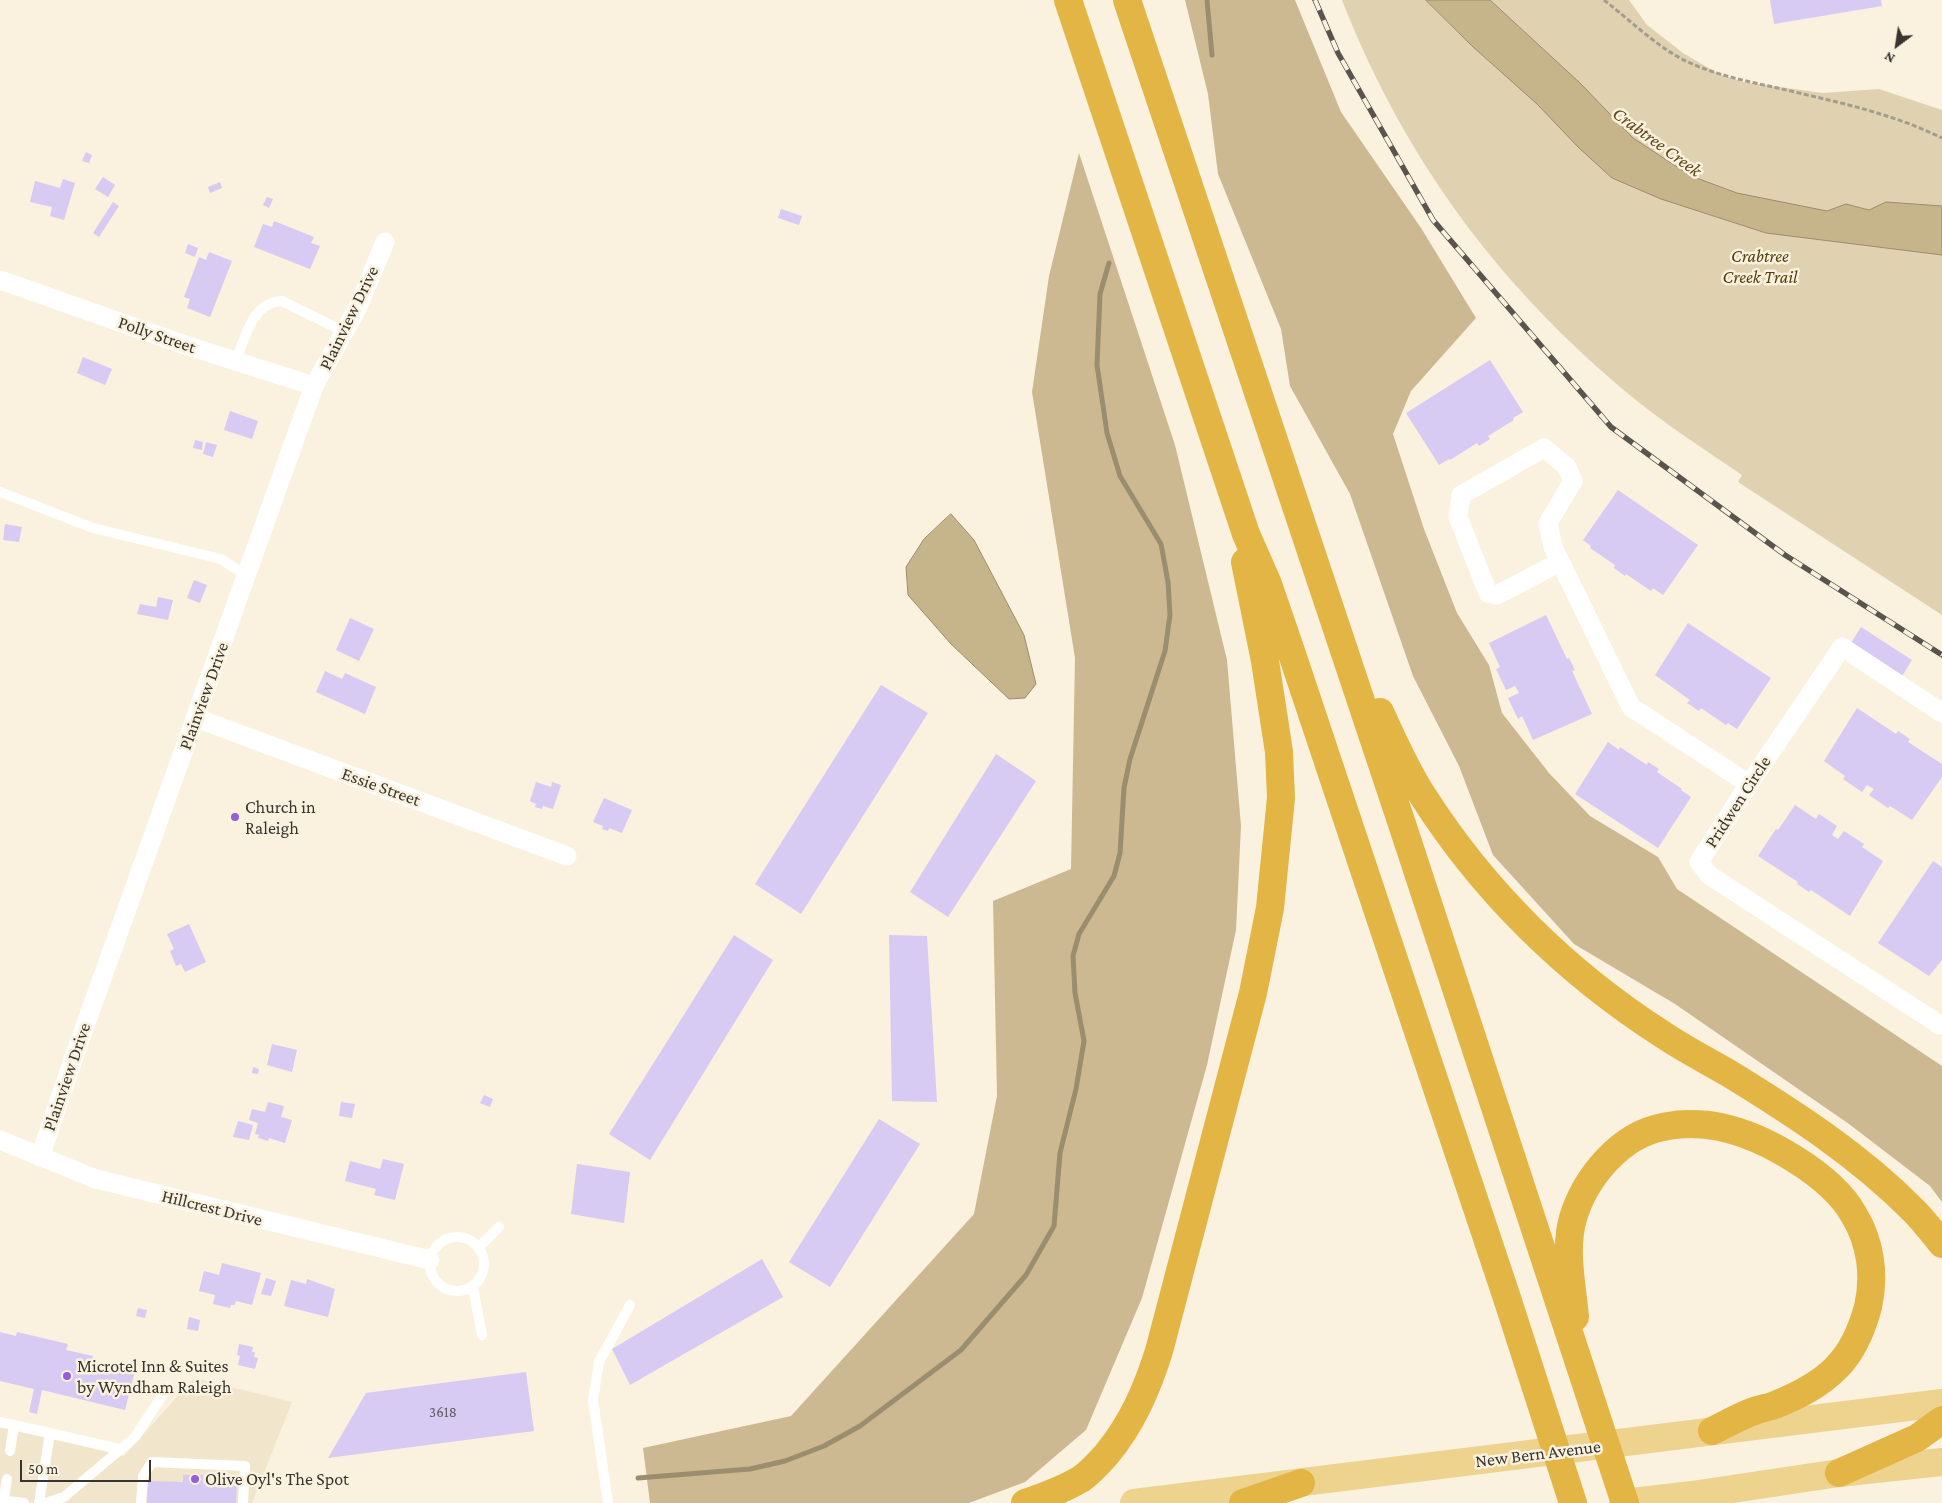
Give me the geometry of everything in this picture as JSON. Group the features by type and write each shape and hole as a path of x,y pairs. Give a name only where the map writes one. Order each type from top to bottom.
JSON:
{"highway":[{"path":"1068,0 1246,534 1268,584 1293,657 1510,1307 1573,1503"},
{"path":"1127,0 1402,824 1624,1503"},
{"path":"1024,1503 1082,1478 1098,1464 1120,1438 1135,1414 1148,1386 1159,1351 1253,993 1270,908 1281,798 1279,752 1265,661 1226,472"},
{"path":"1309,548 1402,760 1423,796 1470,862 1510,908 1580,974 1635,1016 1662,1035 1812,1127 1851,1156 1914,1211 1942,1244"},
{"path":"1579,1361 1569,1239 1573,1218 1580,1200 1599,1166 1617,1151 1648,1132 1662,1127 1683,1125 1720,1127 1756,1140 1792,1157 1828,1185 1842,1198 1854,1214 1869,1252 1871,1292 1866,1312 1860,1332 1850,1351 1823,1380 1774,1405 1751,1412 1712,1431"},
{"path":"1839,1472 1917,1438 1942,1420"},
{"path":"1243,1503 1302,1483"}],"main road":[{"name":"New Bern Avenue","path":"1134,1503 1942,1403"},
{"path":"1624,1503 1692,1495 1839,1472 1942,1462"}],"street":[{"name":"Plainview Drive","path":"40,1157 74,1054 314,386 358,307 385,242"},
{"name":"Polly Street","path":"0,280 314,386"},
{"path":"1560,562 1497,595 1488,593 1458,517 1461,495 1544,448 1566,467 1573,481 1548,523 1553,547 1631,707 1748,784"},
{"name":"Pridwen Circle","path":"1942,713 1842,647 1748,784 1699,862 1709,875 1942,1025"},
{"name":"Essie Street","path":"196,718 566,856"},
{"name":"Hillcrest Drive","path":"0,1140 96,1179 430,1260"}],"lane":[{"path":"236,361 254,316 272,301 282,301 345,332"},
{"path":"0,492 93,528 221,559 247,576"},
{"path":"479,1247 499,1227"},
{"path":"454,1236 464,1237 479,1247 485,1264 480,1281 473,1287 465,1291 447,1290 433,1278 430,1270 430,1260 432,1252 438,1244 454,1236"},
{"path":"473,1287 482,1335"},
{"path":"608,1503 593,1400 599,1362 630,1305"},
{"path":"45,1503 64,1497 135,1436 168,1387"},
{"path":"0,1422 120,1449"},
{"path":"10,1451 14,1425"},
{"path":"39,1503 50,1433"},
{"path":"141,1503 143,1476 152,1462 245,1466 243,1503"},
{"path":"7,1480 2,1501 24,1503"}],"path":[{"path":"1604,0 1662,46 1689,62 1719,74 1878,112 1913,124 1942,138"}],"shaded area":[{"path":"1185,0 1295,0 1341,112 1421,228 1476,318 1411,391 1393,434 1424,529 1457,613 1489,665 1502,713 1549,773 1590,816 1658,857 1677,889 1942,1066 1942,1202 1930,1186 1849,1124 1675,1004 1574,944 1493,855 1459,766 1413,676 1350,494 1290,386 1281,329 1218,174 1208,94"},
{"path":"1426,0 1490,0 1580,83 1633,138 1691,176 1737,193 1827,211 1846,204 1869,210 1886,202 1942,206 1942,255 1766,233 1661,199 1612,178 1579,148 1537,104 1472,46"},
{"path":"1079,153 1175,445 1227,660 1241,826 1236,930 1207,1065 1142,1298 1086,1430 1025,1482 969,1503 650,1503 643,1448 791,1416 974,1214 997,1096 993,901 1071,869 1075,658 1032,392 1049,276"},
{"path":"951,514 974,540 1024,635 1036,684 1025,698 1009,699 951,644 908,595 906,567 924,539"},
{"path":"194,1378 292,1402 252,1503 0,1503 0,1427 124,1456"}],"green space":[{"name":"Crabtree Creek Trail","path":"1342,0 1629,0 1647,25 1683,53 1717,73 1743,82 1823,93 1879,89 1942,110 1942,615 1738,482 1742,475 1646,408 1549,321 1506,274 1466,225 1430,173 1397,118 1368,61"}],"building":[{"path":"1770,0 1881,0 1882,6 1774,24"},
{"path":"86,152 92,155 89,163 82,161"},
{"path":"103,177 115,185 108,197 95,189"},
{"path":"63,179 75,183 64,220 50,216 52,207 30,202 35,181 60,188"},
{"path":"220,182 222,188 210,193 208,187"},
{"path":"267,197 273,199 269,208 263,205"},
{"path":"113,202 119,206 99,237 93,233"},
{"path":"781,209 802,216 799,225 778,218"},
{"path":"274,221 314,237 311,243 320,246 310,269 254,247 263,224 272,227"},
{"path":"188,244 198,248 195,257 185,253"},
{"path":"209,252 232,261 210,317 187,308 190,299 184,297 199,257 206,260"},
{"path":"83,357 112,369 105,385 77,373"},
{"path":"1490,360 1523,412 1513,418 1514,420 1488,436 1490,439 1479,446 1477,443 1439,465 1406,413"},
{"path":"230,411 258,421 252,439 224,430"},
{"path":"195,440 203,442 202,450 193,448"},
{"path":"206,442 217,445 213,457 203,454"},
{"path":"1618,490 1698,545 1663,595 1653,588 1651,591 1626,574 1625,576 1614,568 1615,565 1590,548 1591,546 1583,540"},
{"path":"5,524 22,527 19,542 3,540"},
{"path":"194,580 207,585 200,603 187,598"},
{"path":"158,597 173,600 168,620 137,614 140,604 156,607"},
{"path":"1546,615 1567,659 1569,658 1575,670 1572,671 1592,714 1533,740 1522,716 1518,719 1508,698 1519,693 1515,686 1506,690 1496,669 1500,667 1489,643"},
{"path":"350,618 374,629 359,661 336,650"},
{"path":"1688,623 1771,678 1737,729 1728,723 1726,725 1701,708 1699,711 1687,703 1690,700 1655,675"},
{"path":"1861,627 1912,660 1902,676 1851,643"},
{"path":"325,671 342,679 345,673 376,687 365,714 316,692"},
{"path":"881,685 928,713 801,914 755,884"},
{"path":"1857,708 1896,734 1898,731 1910,739 1908,742 1942,764 1942,777 1912,820 1890,806 1888,808 1869,795 1874,789 1867,785 1862,792 1843,779 1845,776 1824,761"},
{"path":"1608,742 1619,750 1620,747 1647,765 1648,762 1659,769 1657,772 1691,797 1658,848 1575,794"},
{"path":"996,754 1036,781 948,917 910,892"},
{"path":"536,782 551,787 552,782 561,785 553,809 543,806 542,809 535,807 536,804 530,801"},
{"path":"604,798 632,810 622,833 609,828 608,831 602,829 603,826 593,822"},
{"path":"1795,805 1816,819 1819,814 1837,826 1832,835 1838,839 1844,831 1864,844 1862,847 1883,861 1850,916 1811,890 1809,892 1797,884 1798,882 1758,856"},
{"path":"1933,861 1942,867 1942,960 1929,976 1878,943"},
{"path":"189,924 206,962 185,972 181,964 176,966 170,951 174,949 167,934"},
{"path":"734,935 773,960 650,1160 609,1134"},
{"path":"889,935 927,936 937,1102 892,1101"},
{"path":"272,1044 297,1050 292,1072 267,1065"},
{"path":"253,1067 259,1069 258,1074 252,1073"},
{"path":"484,1095 493,1099 490,1107 480,1103"},
{"path":"268,1102 284,1106 281,1117 292,1120 285,1143 269,1138 268,1141 258,1138 259,1135 255,1134 258,1123 249,1120 252,1109 265,1112"},
{"path":"341,1102 355,1104 352,1118 339,1116"},
{"path":"879,1119 920,1144 830,1287 789,1262"},
{"path":"238,1121 253,1125 249,1140 233,1137"},
{"path":"383,1159 404,1164 395,1200 374,1195 376,1189 345,1181 350,1161 380,1169"},
{"path":"577,1164 630,1172 624,1223 571,1214"},
{"path":"762,1259 783,1297 630,1385 612,1349"},
{"path":"222,1263 261,1273 252,1305 236,1301 235,1305 231,1305 230,1308 213,1304 215,1295 199,1291 204,1271 219,1275"},
{"path":"266,1278 276,1281 271,1296 261,1294"},
{"path":"307,1279 335,1289 328,1317 284,1306 291,1280 306,1284"},
{"path":"138,1308 147,1310 145,1318 136,1316"},
{"path":"189,1317 200,1320 198,1331 187,1329"},
{"name":"Microtel Inn & Suites by Wyndham Raleigh","path":"0,1332 16,1336 17,1332 68,1344 66,1350 93,1356 92,1361 135,1371 125,1410 42,1390 37,1414 29,1412 34,1389 0,1381"},
{"path":"239,1344 253,1347 254,1357 258,1358 255,1369 238,1365 240,1356 237,1355"},
{"path":"526,1372 534,1431 328,1458 366,1393"},
{"path":"183,1475 203,1475 203,1483 237,1484 236,1503 147,1503 148,1481 183,1482"}],"waterway":[{"path":"1207,0 1212,55"},
{"path":"638,1478 750,1469 785,1461 824,1446 860,1426 961,1350 1026,1275 1054,1226 1060,1153 1076,1089 1084,1041 1075,993 1073,956 1079,934 1114,876 1120,853 1124,788 1130,759 1165,651 1170,615 1168,582 1161,544 1120,476 1107,433 1097,365 1100,294 1109,263"}],"railway":[{"path":"1315,0 1338,53 1433,220 1611,427 1785,555 1942,655"}],"place":[{"name":"Church in Raleigh","path":"235,817"},
{"name":"Microtel Inn & Suites by Wyndham Raleigh","path":"67,1376"},
{"name":"Olive Oyl's The Spot","path":"195,1479"}],"water label":[{"name":"Crabtree Creek","path":"1657,142"}]}
